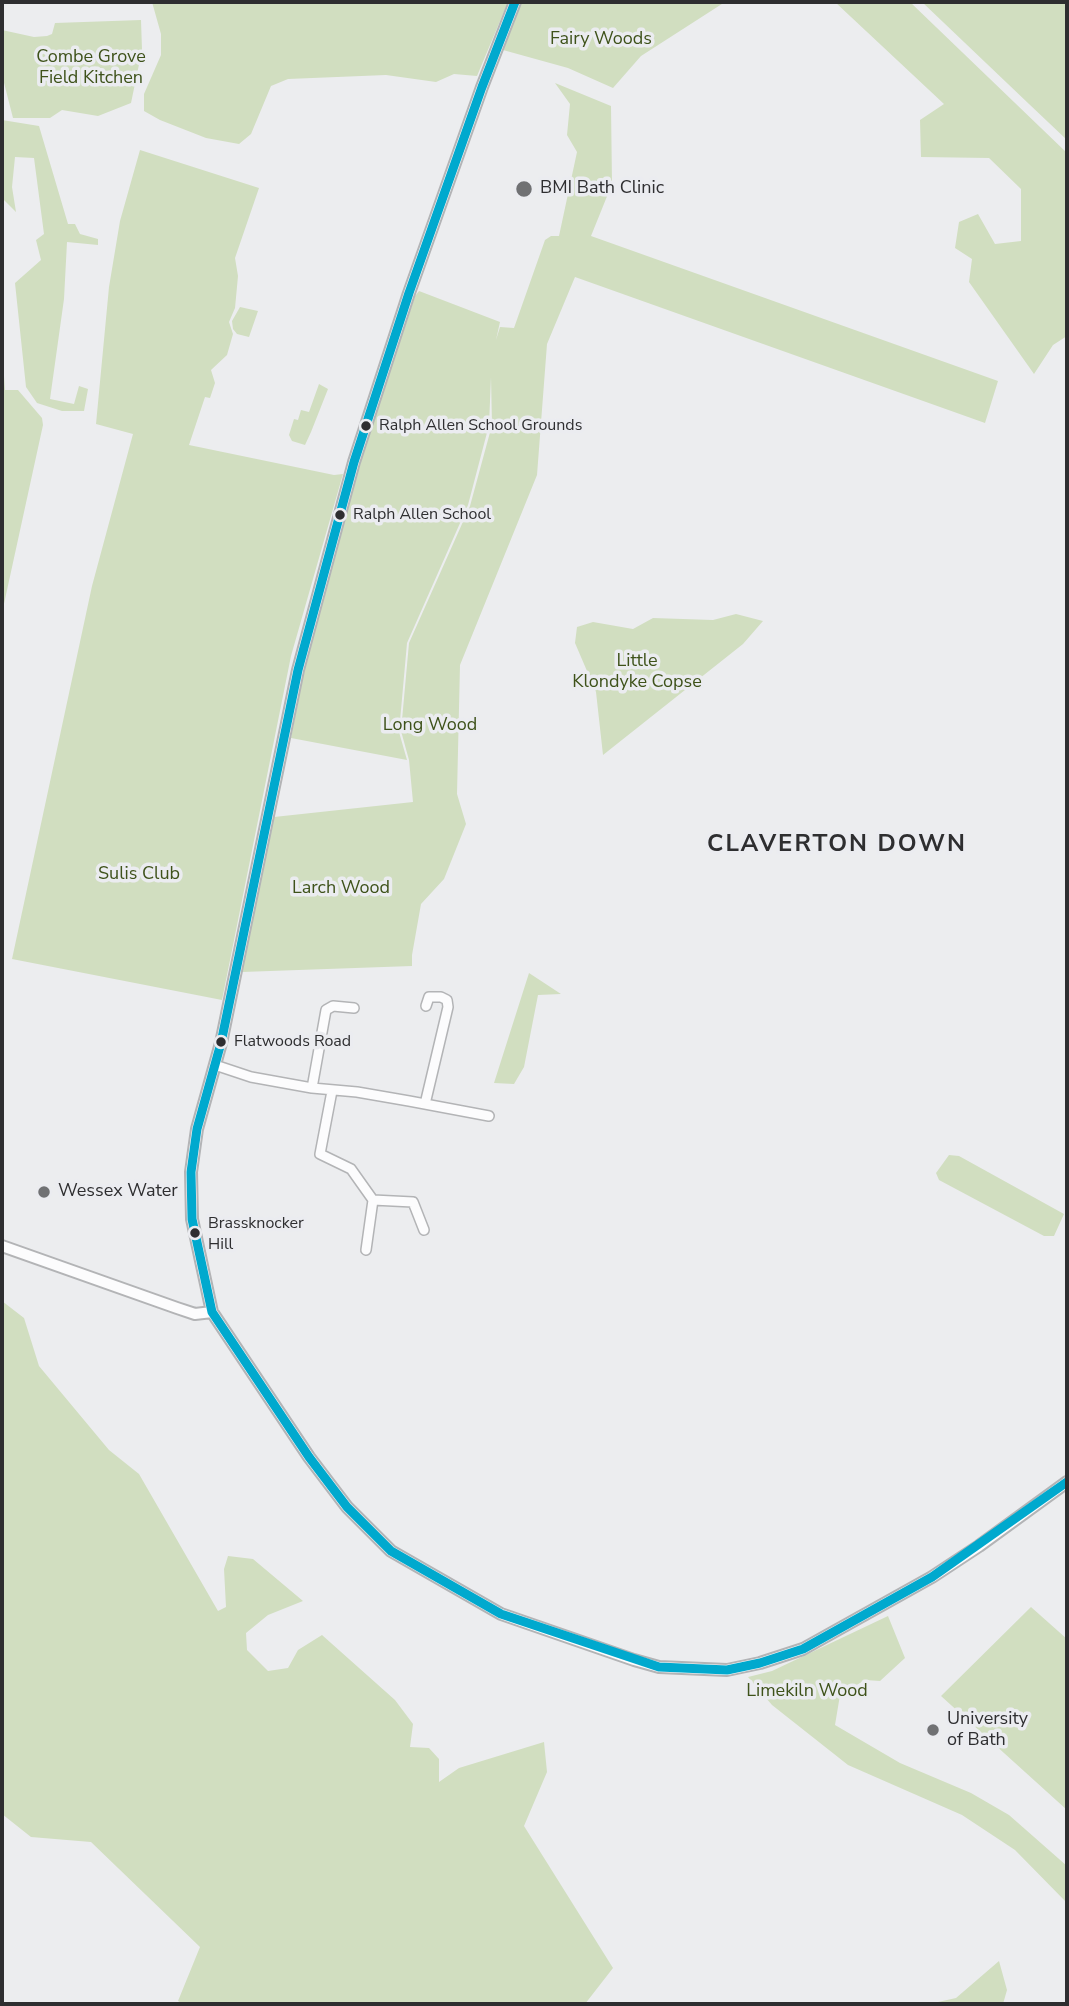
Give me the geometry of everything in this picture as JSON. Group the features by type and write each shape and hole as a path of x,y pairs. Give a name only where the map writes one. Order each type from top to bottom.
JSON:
{"street":[{"path":"515,2 409,293 351,474 298,670 215,1065 197,1129 191,1172 192,1220 212,1312 309,1457 347,1507 391,1551 501,1614 659,1667 727,1670 803,1649 932,1577 1067,1482"},
{"path":"425,1104 448,1007 447,1000 442,997 429,997 426,1006"},
{"path":"312,1088 326,1010 333,1006 355,1007"},
{"path":"215,1065 251,1077 332,1091 357,1092 489,1116"},
{"path":"332,1091 320,1154 351,1169 373,1200 366,1250"},
{"path":"373,1200 412,1202 425,1230"},
{"path":"2,1246 195,1314 212,1312"}],"green space":[{"path":"152,2 508,2 477,76 454,74 436,82 386,75 288,79 271,86 251,134 239,144 206,138 144,111 144,94 161,55 161,34"},
{"name":"Fairy Woods","path":"521,2 725,2 641,56 613,88 568,68 503,50"},
{"path":"835,2 910,2 1067,153 1067,336 1053,345 1034,374 969,282 972,259 955,248 959,222 978,214 995,244 1021,241 1021,189 989,158 921,157 920,120 944,104"},
{"path":"922,2 1067,2 1067,140 1029,104"},
{"name":"Combe Grove Field Kitchen","path":"141,20 142,50 131,103 98,116 62,110 50,118 13,118 2,75 2,30 34,37 52,34 55,23"},
{"path":"555,83 611,106 612,184 591,236 998,381 985,423 575,277 547,344 537,475 460,665 457,794 466,824 444,879 421,904 412,966 242,972 274,817 413,802 409,760 401,731 409,643 470,506 492,425 491,377 489,425 468,505 407,643 399,732 407,760 291,738 307,653 359,464 415,296 419,291 500,322 496,340 500,327 514,328 545,240 551,236 559,236 577,152 567,135 570,104"},
{"path":"2,120 39,126 68,224 75,224 80,234 98,239 98,245 67,242 64,299 50,399 74,404 79,386 88,389 84,411 62,411 37,403 26,387 15,283 41,260 36,240 44,234 34,158 15,157 12,187 16,212 2,198"},
{"name":"Sulis Club","path":"140,150 259,188 235,258 238,276 235,308 229,322 233,334 227,355 211,370 215,383 210,398 205,397 189,445 334,475 343,474 291,656 222,1000 12,959 92,586 133,434 96,424 109,287 120,221"},
{"path":"240,307 258,311 249,337 237,334 233,329 232,321"},
{"path":"2,376 5,390 18,390 42,418 43,425 2,613"},
{"path":"319,384 328,389 305,445 292,441 289,435 294,419 298,420 301,410 309,412"},
{"name":"Little Klondyke Copse","path":"736,614 763,621 743,644 603,755 596,692 575,643 577,627 593,622 633,629 653,618 713,620"},
{"path":"529,973 561,994 538,995 524,1067 514,1084 494,1083"},
{"path":"949,1155 959,1156 1064,1214 1054,1236 1044,1236 939,1180 936,1173"},
{"path":"2,1301 24,1318 39,1366 109,1450 139,1474 218,1611 226,1607 224,1569 228,1556 253,1559 303,1601 268,1615 246,1633 247,1650 268,1671 288,1668 298,1650 322,1635 395,1700 413,1724 410,1747 429,1748 439,1759 439,1782 459,1768 544,1742 547,1772 524,1826 613,1968 585,2004 183,2004 178,2001 200,1947 91,1842 31,1837 2,1814"},
{"path":"1031,1607 1067,1639 1067,1810 941,1696"},
{"name":"Limekiln Wood","path":"888,1616 905,1658 880,1681 865,1680 840,1695 835,1725 900,1763 971,1793 1009,1815 1067,1866 1067,1903 1015,1850 962,1815 848,1765 772,1705 748,1677 772,1671"},
{"path":"999,1961 1007,1990 1003,2004 929,2004 956,1998"}],"transit line":[{"path":"515,2 409,293 354,462 298,670 221,1043 197,1129 191,1172 192,1219 212,1312 309,1457 347,1507 391,1551 501,1614 659,1667 727,1670 803,1649 932,1577 1067,1482"}],"place":[{"name":"BMI Bath Clinic","path":"524,189"},
{"name":"Ralph Allen School Grounds","path":"366,426"},
{"name":"Ralph Allen School","path":"340,515"},
{"name":"Flatwoods Road","path":"221,1042"},
{"name":"Wessex Water","path":"44,1192"},
{"name":"Brassknocker Hill","path":"195,1233"},
{"name":"University of Bath","path":"933,1730"}],"district":[{"name":"CLAVERTON DOWN","path":"837,845"}],"park label":[{"name":"Long Wood","path":"430,726"},
{"name":"Larch Wood","path":"341,889"}]}
